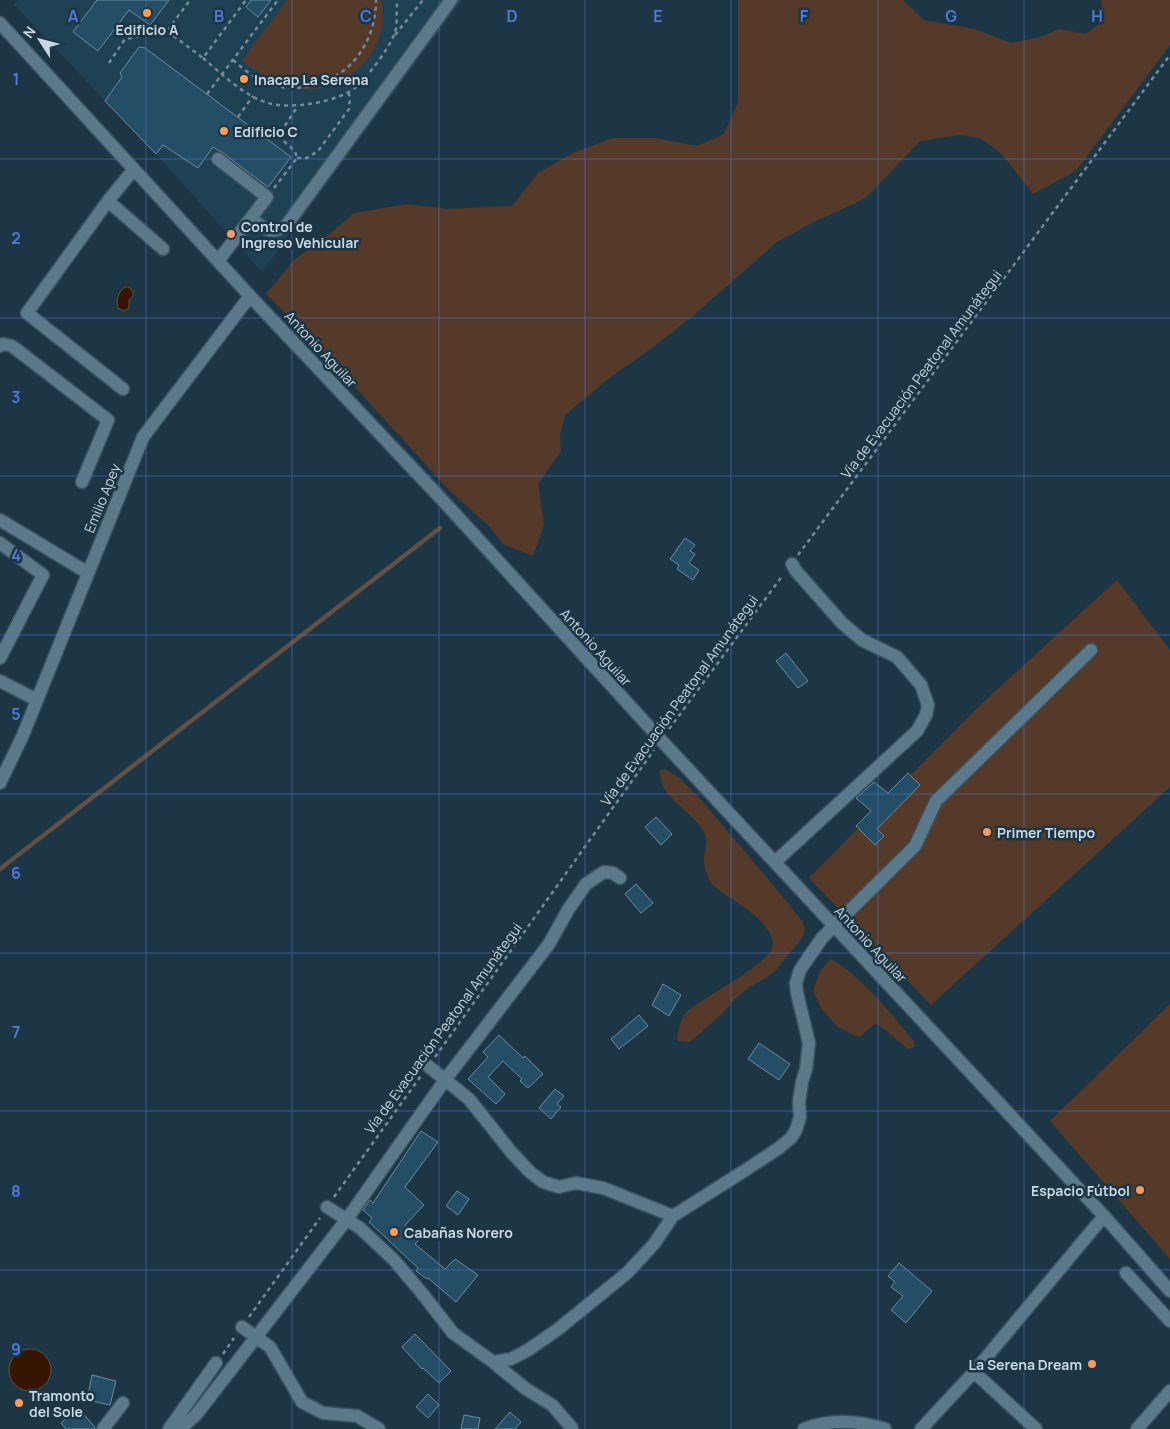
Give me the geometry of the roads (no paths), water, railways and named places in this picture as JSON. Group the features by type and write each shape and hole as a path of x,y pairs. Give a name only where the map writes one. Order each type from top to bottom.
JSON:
{"street":[{"path":"251,218 271,231 285,226 451,0"},
{"name":"Antonio Aguilar","path":"0,23 250,296 1104,1216 1170,1291"},
{"path":"218,159 267,197 218,261"},
{"path":"123,389 27,313 108,201 134,169"},
{"path":"108,201 163,249"},
{"name":"Emilio Apey","path":"0,783 23,735 143,437 250,296"},
{"path":"0,346 3,344 12,346 108,420 82,482"},
{"path":"0,520 88,574"},
{"path":"0,543 43,576 0,658"},
{"path":"775,862 917,731 926,714 928,705 920,685 897,657 862,640 842,623 792,564"},
{"path":"493,1362 511,1359 528,1350 599,1297 627,1273 654,1244 673,1216 780,1148 790,1138 796,1130 800,1117 799,1101 808,1058 809,1043 800,1009 796,983 800,970 822,938 915,846 936,801 1092,650"},
{"path":"0,681 36,700"},
{"path":"180,1429 196,1415 347,1219 445,1080 549,944 568,910 586,884 604,872 613,873 620,878"},
{"path":"428,1066 469,1099 512,1153 530,1172 543,1182 559,1187 576,1183 603,1188 673,1216"},
{"path":"328,1207 360,1228 394,1260 422,1292 453,1333 526,1389 552,1405 572,1428"},
{"path":"922,1429 974,1372 1104,1216"},
{"path":"1126,1273 1170,1320"},
{"path":"242,1327 270,1347 302,1402 323,1413 357,1416 379,1429"},
{"path":"169,1429 216,1363"},
{"path":"974,1372 1036,1429"},
{"path":"1137,1429 1170,1391"},
{"path":"103,1429 123,1403"},
{"path":"804,1429 821,1423 852,1421 885,1429"}],"waterway":[{"path":"0,869 440,528"}],"place":[{"name":"Edificio A","path":"147,13"},
{"name":"Inacap La Serena","path":"244,79"},
{"name":"Edificio C","path":"224,131"},
{"name":"Control de Ingreso Vehicular","path":"231,234"},
{"name":"Primer Tiempo","path":"987,832"},
{"name":"Espacio Fútbol","path":"1140,1190"},
{"name":"Cabañas Norero","path":"394,1232"},
{"name":"La Serena Dream","path":"1092,1364"},
{"name":"Tramonto del Sole","path":"19,1403"}]}
